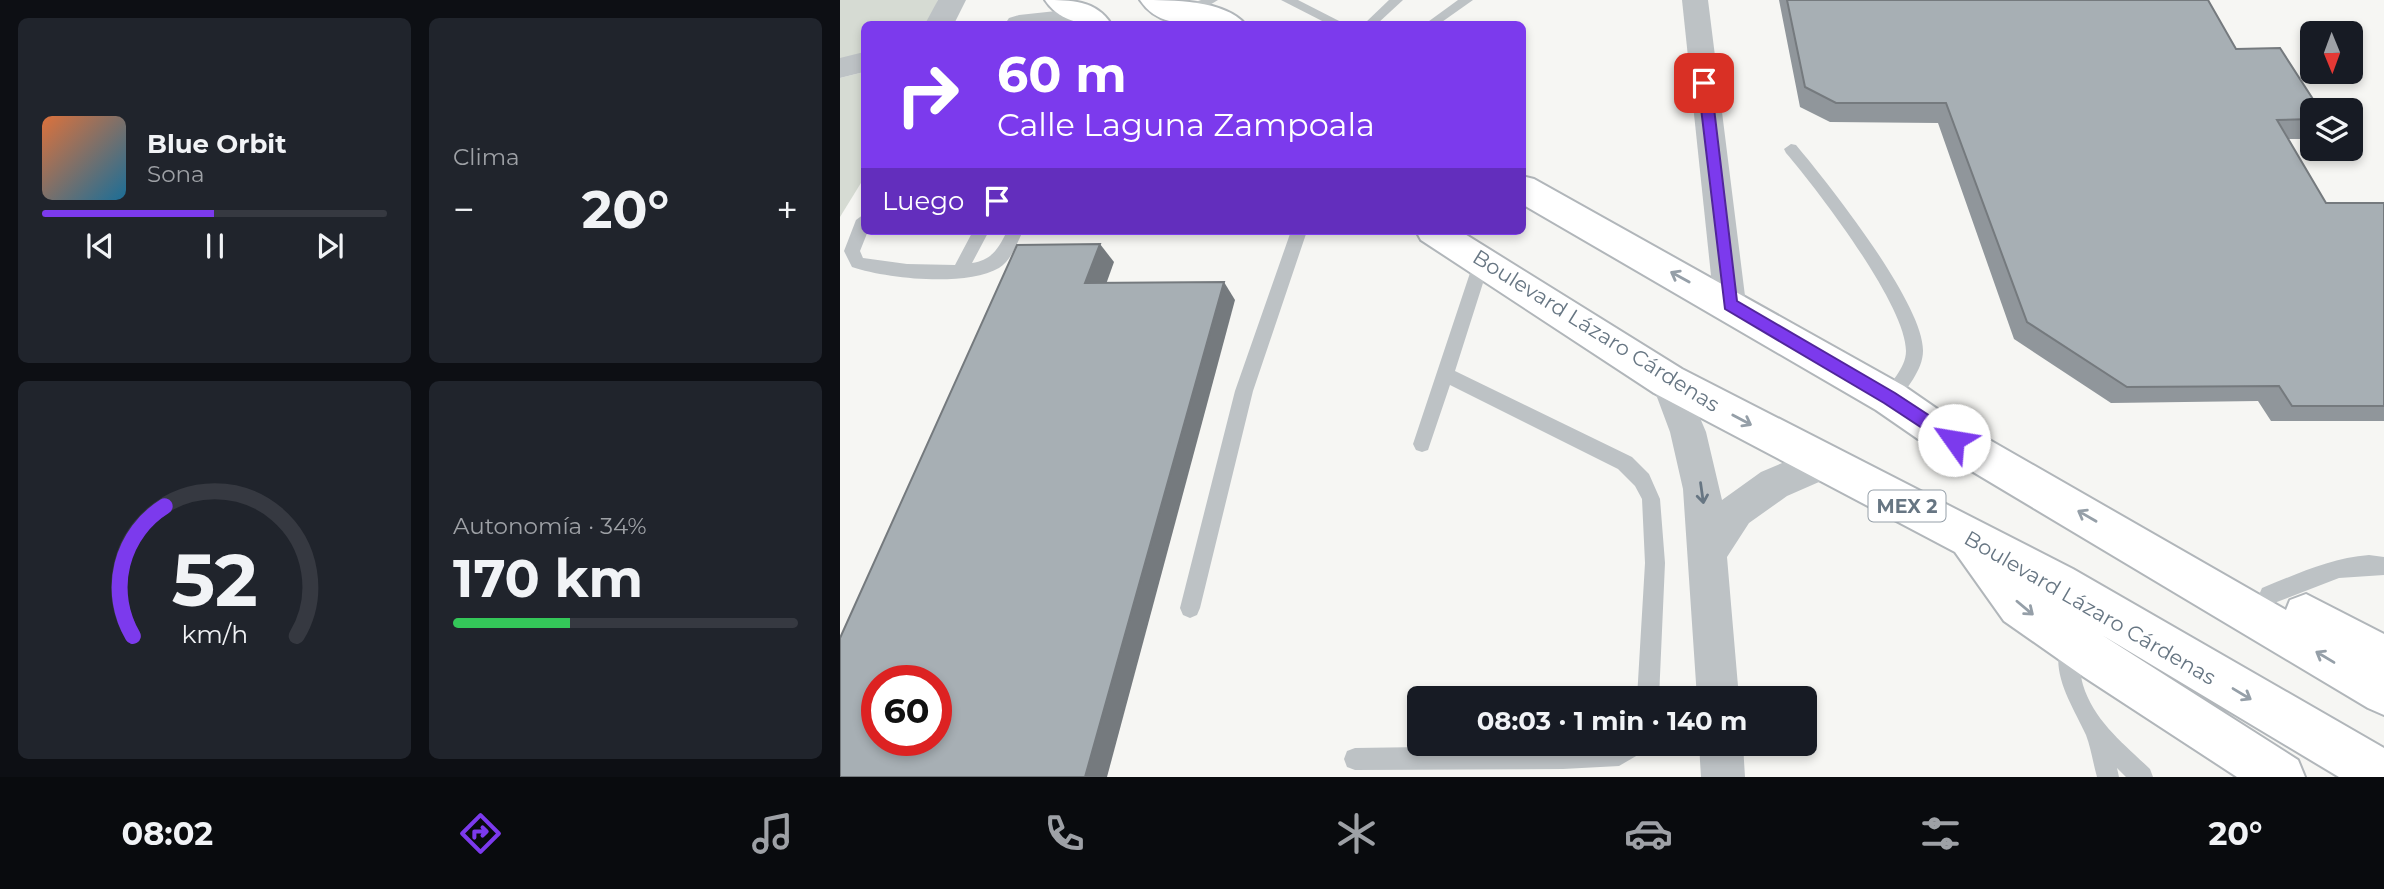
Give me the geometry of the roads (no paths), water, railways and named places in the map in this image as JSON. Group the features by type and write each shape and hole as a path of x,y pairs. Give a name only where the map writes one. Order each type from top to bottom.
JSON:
{"main road":[{"path":"1059,0 1091,21"},
{"path":"1154,0 1197,8 1225,21"},
{"path":"1526,190 1730,304 1890,398 1932,427 2384,692"},
{"name":"Boulevard Lázaro Cárdenas","path":"1440,235 1668,381 2058,584 2306,732 2384,775"},
{"path":"2120,535 2269,596 2384,659"},
{"path":"1966,537 2020,606 2281,777"}],"street":[{"path":"941,21 952,0"},
{"path":"1695,0 1730,304"},
{"path":"840,68 861,63"},
{"path":"1668,381 1688,432 1702,489 1717,686"},
{"path":"1708,551 1736,511 1774,484 1822,463"},
{"path":"1722,756 1723,777"}],"lane":[{"path":"1287,0 1332,21"},
{"path":"1373,21 1397,0"},
{"path":"1435,21 1466,0"},
{"path":"1791,149 1822,184 1895,298 1913,333 1915,352 1908,371 1890,398"},
{"path":"861,228 852,251 858,263 882,270 960,271 992,264 1005,251 1013,235"},
{"path":"960,271 979,235"},
{"path":"1190,608 1244,391 1299,235"},
{"path":"1422,444 1482,261"},
{"path":"1445,374 1625,463 1642,480 1651,499 1655,563 1649,686"},
{"path":"2269,596 2338,567 2369,564 2384,566"},
{"path":"2070,640 2071,686 2097,734 2108,777"},
{"path":"2097,734 2141,777"},
{"path":"1355,759 1598,756"}]}
